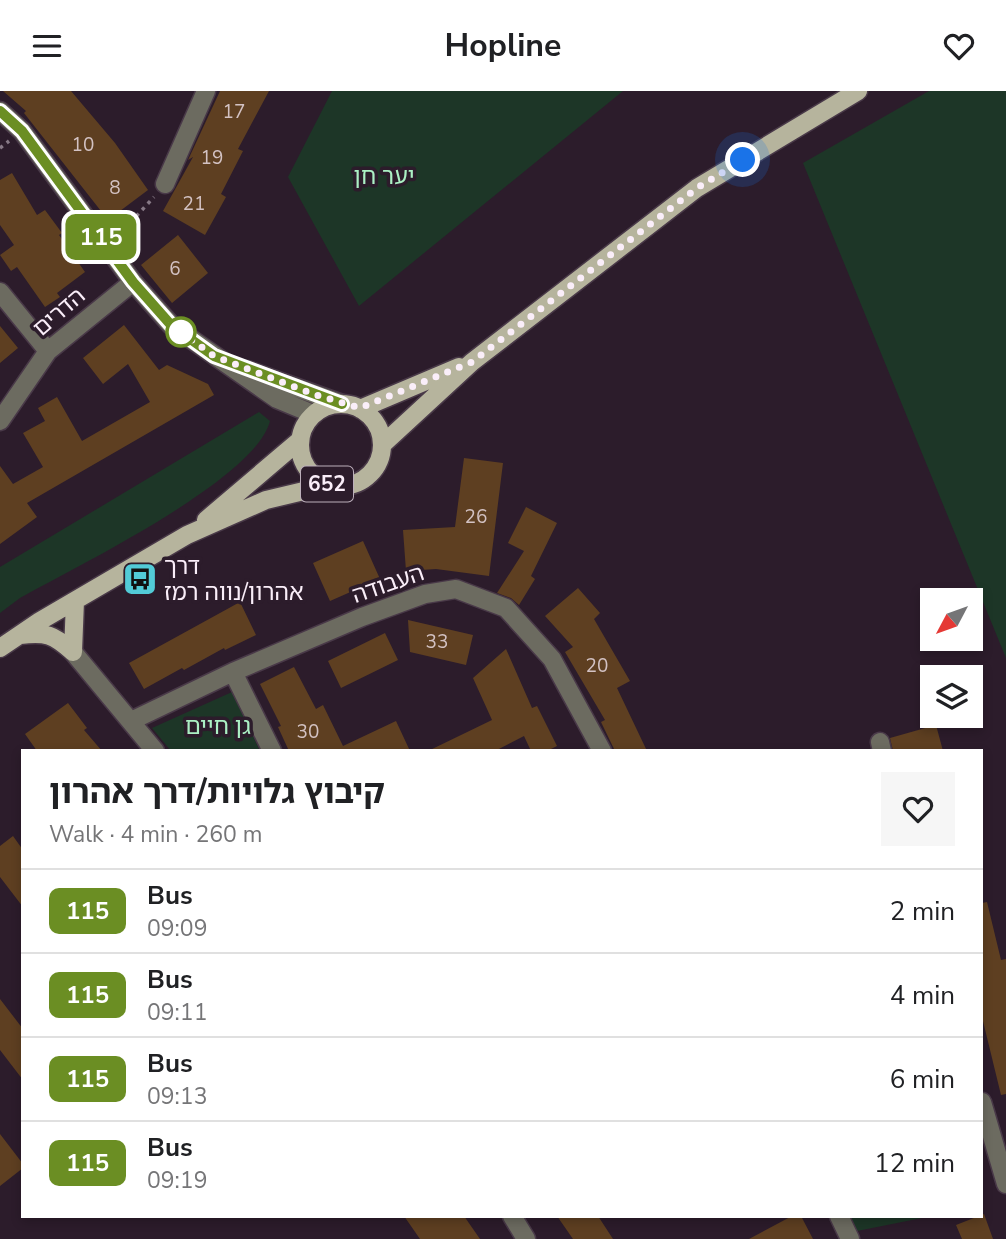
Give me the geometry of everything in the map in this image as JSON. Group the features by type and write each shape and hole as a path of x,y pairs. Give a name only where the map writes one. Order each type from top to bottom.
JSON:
{"main road":[{"name":"652","path":"0,648 187,535 266,500 329,485 351,485 370,475 376,466 382,445 472,362 697,188 858,91"},
{"name":"652","path":"360,408 472,362"},
{"path":"313,414 327,406 342,404 360,408 376,423 382,445"},
{"name":"652","path":"313,414 307,421 300,440 302,459 312,475 329,485"},
{"name":"652","path":"187,535 300,440"},
{"path":"72,652 75,601"},
{"path":"20,635 43,632 59,639 72,652"}],"street":[{"path":"165,184 206,91"},
{"path":"0,111 22,131 133,282 171,325 277,399 313,414"},
{"name":"הדרים","path":"0,421 48,351 133,282"},
{"path":"0,292 48,351"},
{"path":"214,356 342,404"},
{"name":"העבודה","path":"131,720 233,672 425,594 456,589 506,608 552,659 601,749"},
{"path":"72,652 153,749"},
{"path":"233,672 271,749"},
{"path":"983,1106 1006,1184"},
{"path":"513,1218 526,1239"},
{"path":"840,1218 850,1239"}],"path":[{"path":"108,247 165,184"}],"green space":[{"name":"יער חן","path":"332,91 623,91 359,306 288,177"},
{"path":"929,91 1006,91 1006,658 984,604 984,588 977,588 803,163"},
{"path":"259,412 270,421 257,444 233,469 161,520 20,598 0,613 0,567"},
{"name":"גן חיים","path":"232,692 259,749 169,749 152,728"},
{"path":"851,1218 922,1218 857,1231"}],"building":[{"path":"3,91 71,91 115,143 148,190 108,220 24,113 26,111"},
{"path":"220,91 269,91 238,149 243,151 221,194 226,197 205,235 163,211 193,157 188,160"},
{"path":"12,173 37,215 45,210 85,272 57,293 60,297 45,307 17,267 11,271 0,255 14,245 0,225 0,180"},
{"path":"178,235 208,273 172,303 141,265"},
{"path":"124,325 159,370 167,365 208,384 214,395 27,503 37,517 0,544 0,466 13,484 43,467 23,433 45,421 38,408 57,397 82,441 150,402 128,364 103,384 83,358"},
{"path":"0,326 18,348 0,363"},
{"path":"464,458 503,463 489,576 436,569 406,571 403,530 455,527"},
{"path":"526,507 557,523 531,576 535,579 519,605 511,598 497,593 524,551 508,543"},
{"path":"363,541 380,579 330,601 313,563"},
{"path":"578,588 600,613 594,619 630,681 617,688 646,749 614,749 601,722 605,720 565,652 573,647 545,616"},
{"path":"240,602 256,635 225,650 224,648 184,670 182,668 144,689 129,663"},
{"path":"408,620 473,635 466,665 410,652"},
{"path":"385,633 398,660 341,688 328,661"},
{"path":"506,649 532,708 537,706 557,746 551,749 530,749 524,736 499,749 432,749 492,720 473,678"},
{"path":"294,667 316,709 323,705 343,746 396,721 409,749 288,749 278,727 281,726 260,684"},
{"path":"68,703 87,728 84,730 100,749 36,749 25,734"},
{"path":"925,728 937,728 942,749 893,749 890,738"},
{"path":"13,836 21,847 21,904 0,877 0,846"},
{"path":"987,902 1001,960 1006,959 1006,1094 1001,1095 983,1021 983,903"},
{"path":"0,999 21,1026 21,1077 0,1050"},
{"path":"0,1134 21,1161 21,1170 0,1186"},
{"path":"983,1214 993,1239 962,1239 956,1225 974,1218 983,1218"},
{"path":"405,1218 465,1218 480,1239 420,1239"},
{"path":"558,1218 599,1218 613,1239 573,1239"},
{"path":"788,1218 802,1218 813,1239 749,1239"}],"bus line":[{"name":"115","path":"0,111 22,131 133,282 171,325 214,356 342,404"}],"place":[{"name":"דרך אהרון/נווה רמז","path":"140,579"}],"route":[{"path":"181,332 171,325 214,356 313,394 360,408 472,362 560,297 697,188 743,160"}]}
